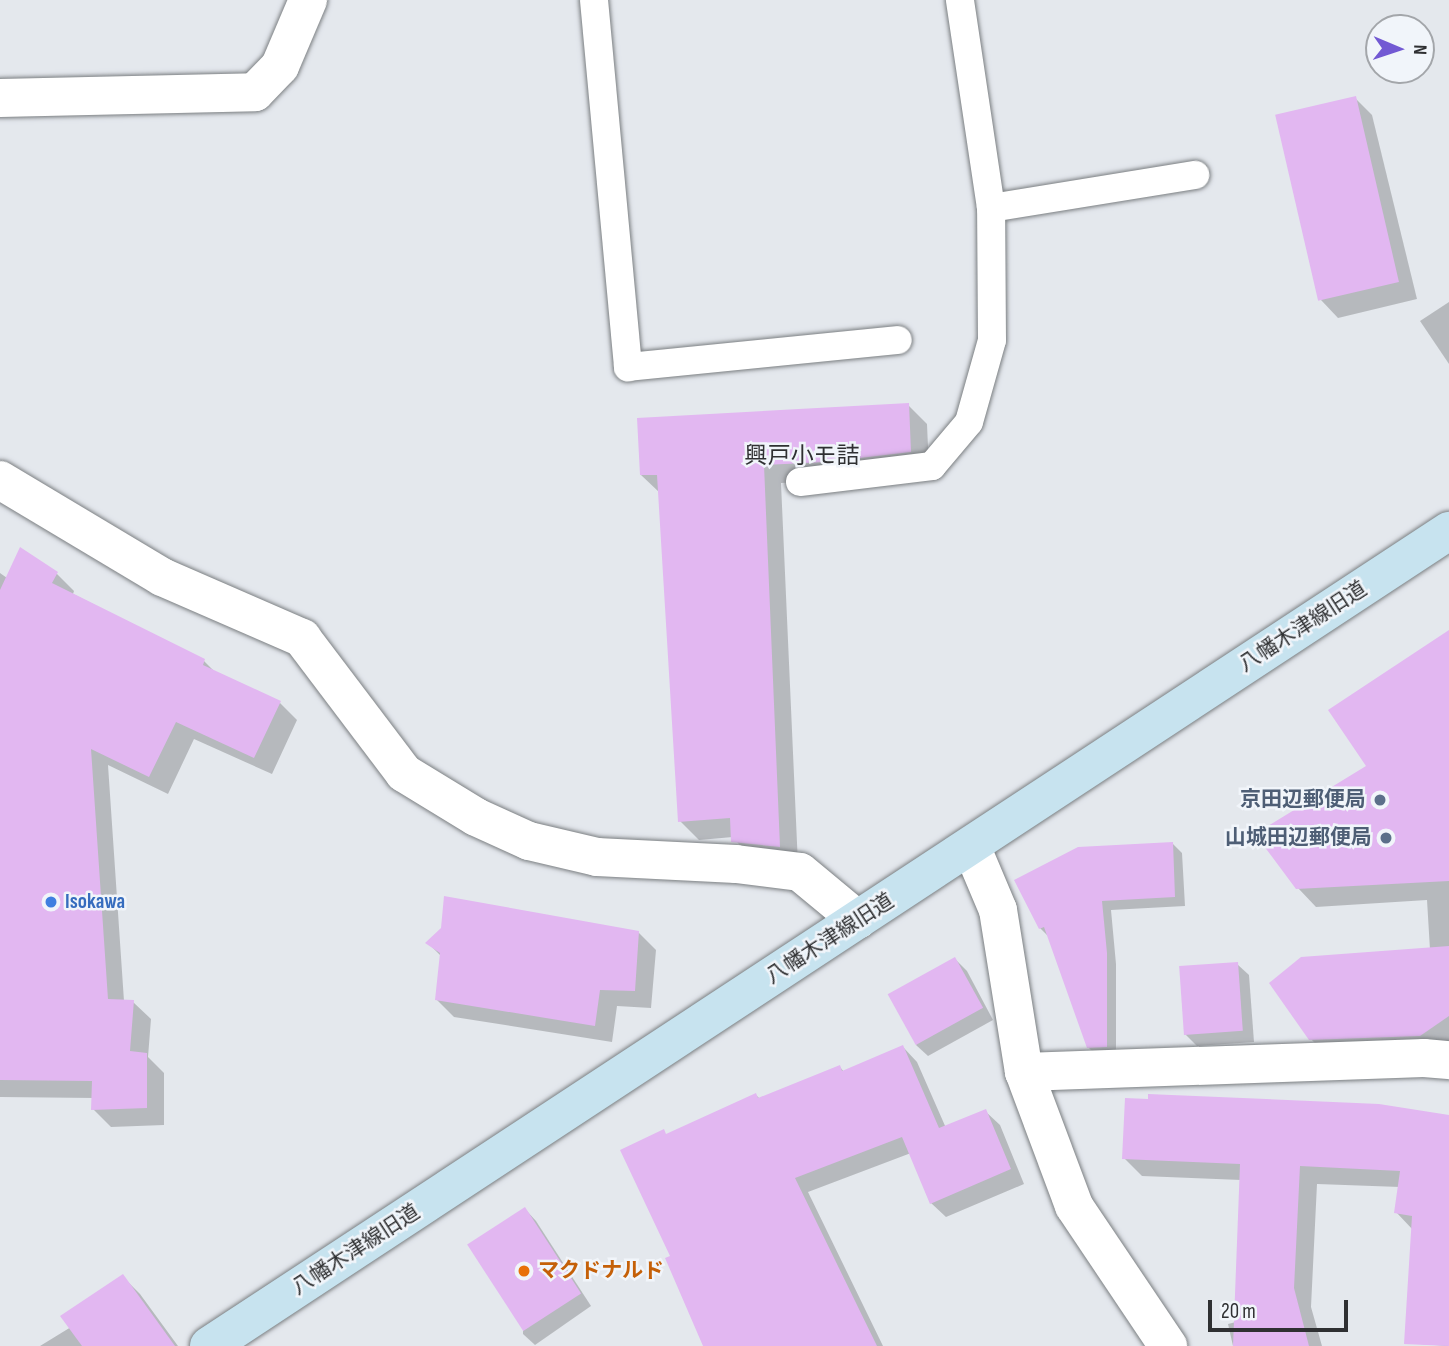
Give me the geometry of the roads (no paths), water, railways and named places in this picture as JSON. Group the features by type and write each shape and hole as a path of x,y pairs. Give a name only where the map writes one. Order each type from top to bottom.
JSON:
{"street":[{"path":"0,98 255,92 280,66 308,0"},
{"path":"0,480 162,577 302,638 404,773 476,817 529,841 597,857 736,864 800,872 858,920"},
{"name":"八幡木津線旧道","path":"209,1346 1449,531"},
{"path":"971,846 998,909 1024,1072 1074,1206 1168,1346"},
{"path":"1024,1072 1424,1058 1449,1060"}],"lane":[{"path":"594,0 628,367 898,340"},
{"path":"800,482 932,466 968,422 992,340 991,208 960,0"},
{"path":"991,208 1195,175"}],"place":[{"name":"京田辺郵便局","path":"1380,800"},
{"name":"山城田辺郵便局","path":"1386,838"},
{"name":"Isokawa","path":"51,902"},
{"name":"マクドナルド","path":"524,1271"}],"district":[{"name":"興戸小モ詰","path":"802,456"}]}
